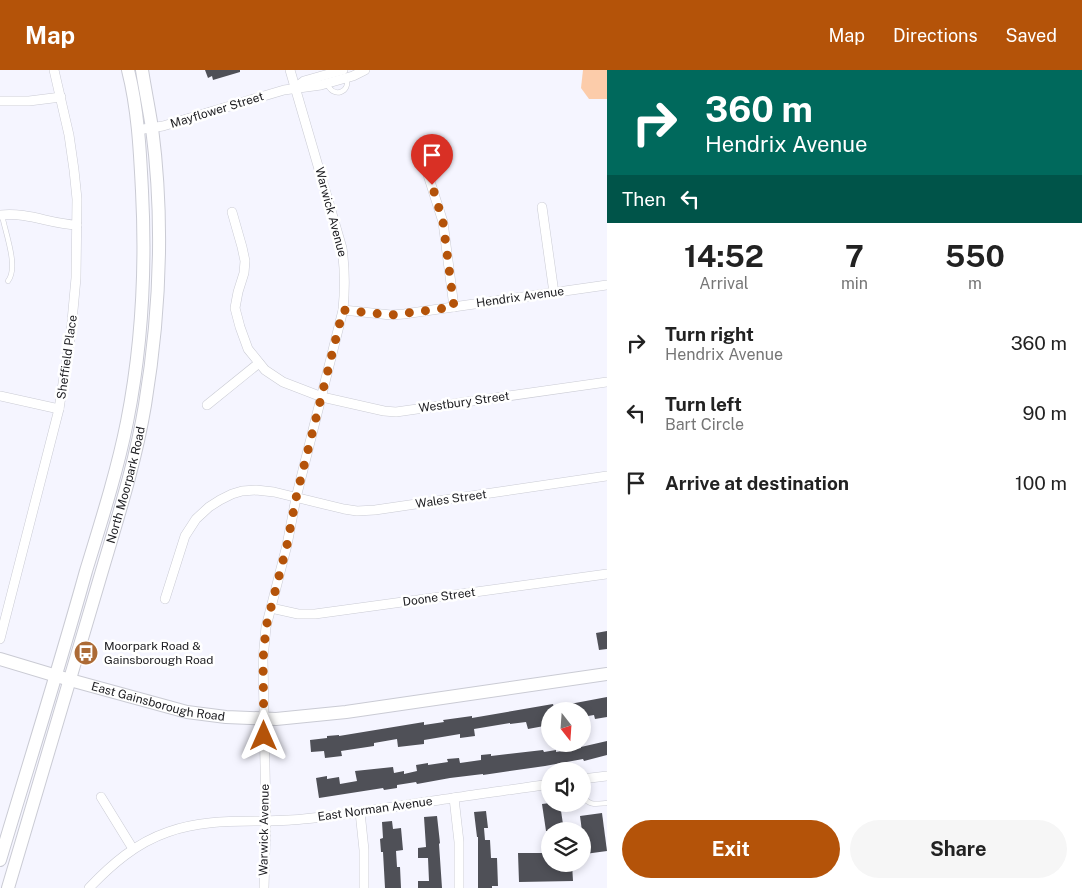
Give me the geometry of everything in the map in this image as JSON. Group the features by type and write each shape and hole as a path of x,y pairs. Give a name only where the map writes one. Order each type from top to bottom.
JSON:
{"main road":[{"name":"North Moorpark Road","path":"0,860 116,469 127,422 141,320 143,263 143,214 137,130 128,70"},
{"name":"North Moorpark Road","path":"8,888 133,462 146,398 152,360 157,301 159,210 152,128 142,70"},
{"name":"East Gainsborough Road","path":"0,659 187,712 264,719 346,712 607,674"}],"street":[{"name":"Sheffield Place","path":"0,639 59,409 71,332 76,278 77,199 74,170 61,97 54,70"},
{"name":"Warwick Avenue","path":"264,888 266,822 263,660 266,627 343,310 345,290 345,268 342,248 290,70"},
{"name":"Mayflower Street","path":"295,88 304,81 339,73 359,74 365,70"},
{"name":"Mayflower Street","path":"137,130 167,125 284,90 306,88 327,83 339,73"},
{"path":"0,101 29,101 61,97"},
{"path":"428,176 443,222 454,307"},
{"path":"542,207 554,293"},
{"name":"Westbury Street","path":"232,212 245,261 244,273 236,300 237,317 248,348 265,370 283,382 322,397 396,412 607,382"},
{"path":"1,215 27,215 77,225"},
{"name":"Hendrix Avenue","path":"343,310 391,315 607,285"},
{"path":"207,405 259,363"},
{"path":"0,396 59,409"},
{"name":"Wales Street","path":"165,599 185,536 196,519 208,507 242,491 274,492 357,511 375,510 607,476"},
{"name":"Doone Street","path":"271,608 298,614 315,614 607,574"},
{"path":"591,779 607,776"},
{"name":"East Norman Avenue","path":"89,888 118,860 133,849 148,840 190,825 206,822 300,820 541,785"},
{"path":"101,797 133,849"},
{"path":"454,798 459,842 459,888"},
{"path":"360,812 364,850 364,888"}],"lane":[{"path":"327,83 328,78 339,73"},
{"path":"1,215 8,237 12,262 12,276 8,281"},
{"path":"591,804 607,803"}],"shaded area":[{"path":"583,70 607,70 607,99 589,99 581,88"}],"building":[{"path":"205,70 240,70 240,72 213,80 212,76 208,78"},
{"path":"607,631 607,649 599,650 596,633"},
{"path":"607,697 607,717 595,719 594,715 591,716 591,702 580,702"},
{"path":"541,706 541,727 528,729 526,722 510,723 474,729 475,736 460,738 460,734 424,740 424,744 398,747 397,739 374,743 374,746 341,751 342,756 325,758 324,751 311,752 310,740 327,738 327,736 339,736 424,722 424,725 472,716 472,718"},
{"path":"607,741 607,755 584,761 583,759 567,762 541,762 541,767 417,784 416,782 397,785 397,788 384,790 383,788 319,798 316,778 327,776 327,779 339,777 340,784 357,781 355,771 393,767 394,773 404,771 404,774 417,771 416,765 448,762 447,759 459,758 460,763 481,760 481,755 491,754 491,756 541,750 541,752 591,752 591,745"},
{"path":"486,811 488,828 484,828 485,840 490,840 491,858 497,858 498,886 478,888 478,837 474,812"},
{"path":"543,812 561,812 563,822 545,822"},
{"path":"602,813 607,851 591,853 591,822 581,822 580,816"},
{"path":"437,816 442,888 418,888 418,881 429,881 428,858 418,858 418,848 426,847 424,817"},
{"path":"392,821 393,829 401,828 403,850 396,851 397,867 400,867 401,888 385,888 383,852 381,852 380,839 383,838 382,822"},
{"path":"518,853 541,853 541,872 572,872 573,881 519,882"}],"place":[{"name":"Moorpark Road & Gainsborough Road","path":"86,653"}],"route":[{"path":"264,736 263,660 266,627 343,310 391,315 454,307 443,222 432,185"}]}
